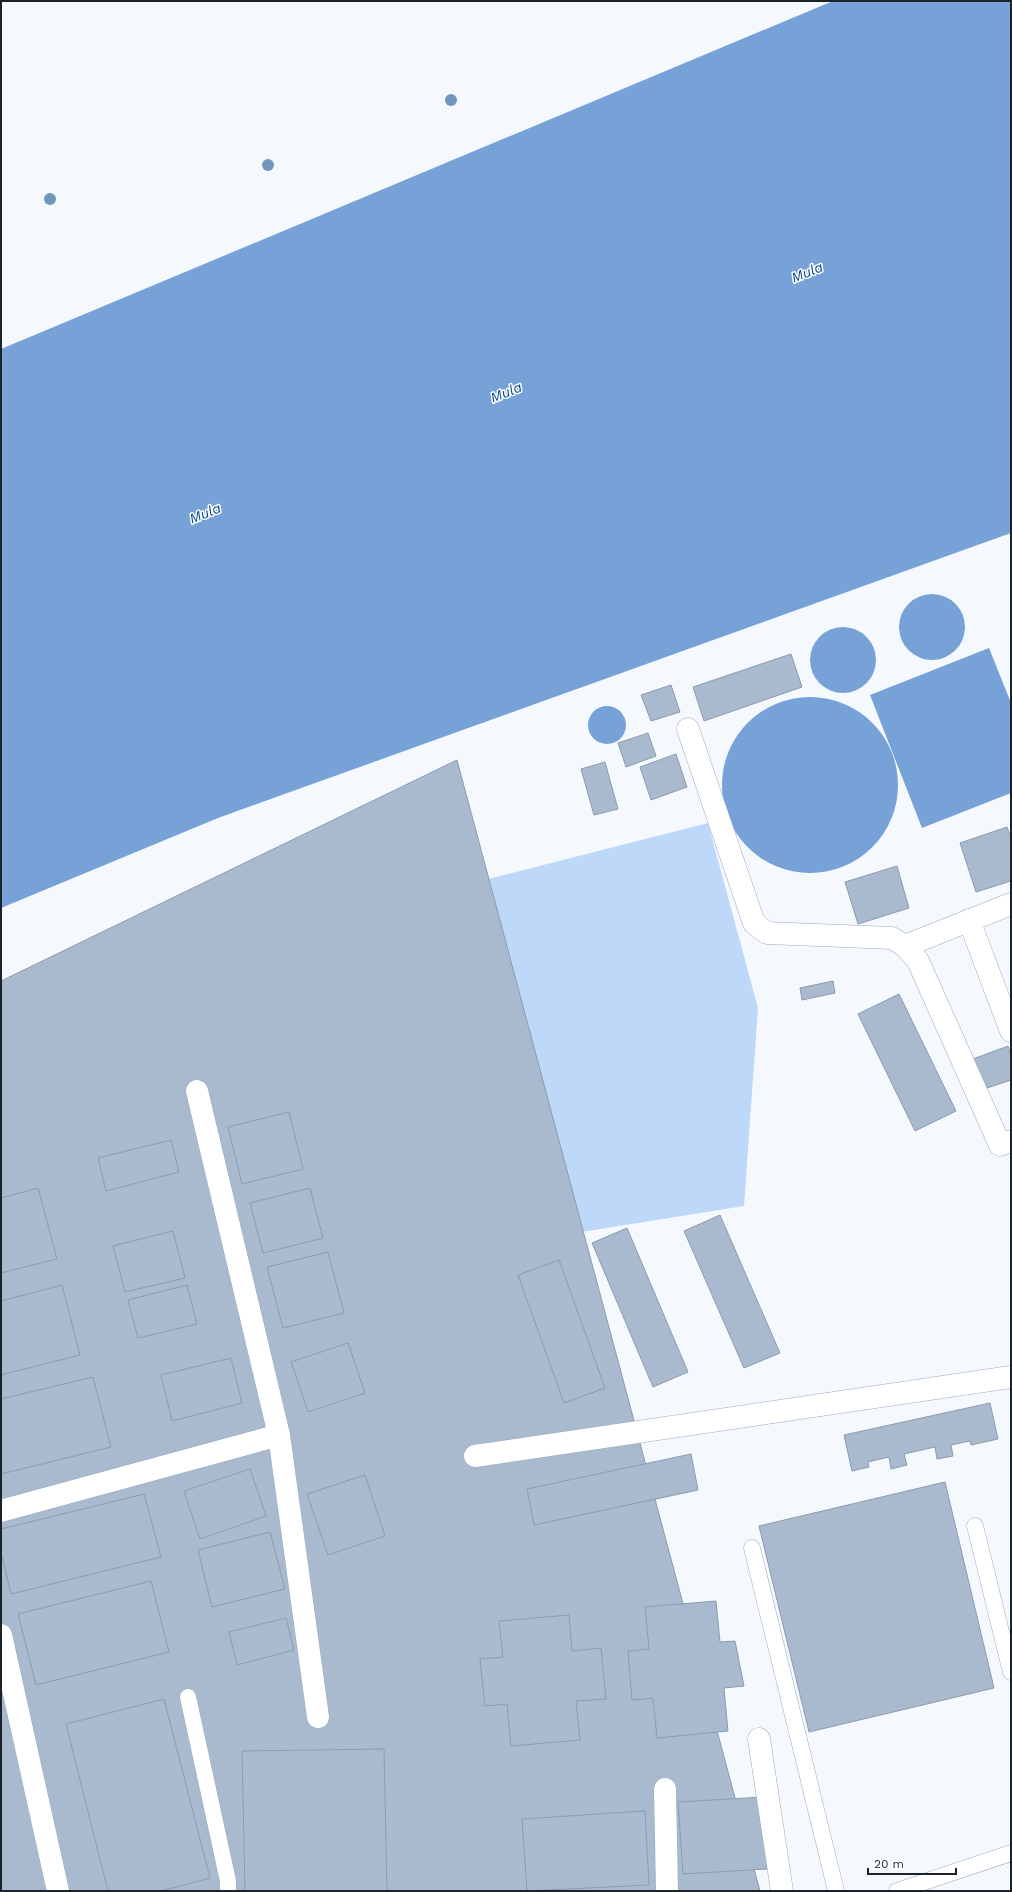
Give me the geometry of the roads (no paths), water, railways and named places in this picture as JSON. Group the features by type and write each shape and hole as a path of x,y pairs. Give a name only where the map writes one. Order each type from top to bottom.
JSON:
{"street":[{"path":"688,729 754,923 767,933 892,938 905,946 918,961 1000,1145 1011,1141"},
{"path":"905,946 1011,904"},
{"path":"969,920 1011,1031"},
{"path":"197,1091 279,1435 318,1716"},
{"path":"475,1456 1011,1377"},
{"path":"1,1511 279,1435"},
{"path":"1,1635 58,1891"},
{"path":"759,1739 782,1891"},
{"path":"665,1789 667,1891"}],"lane":[{"path":"975,1526 1011,1672"},
{"path":"752,1548 836,1891"},
{"path":"188,1697 228,1881 228,1891"},
{"path":"897,1891 1011,1853"}],"water":[{"name":"Mula","path":"833,1 1011,1 1011,533 218,818 1,908 1,349"},
{"path":"925,594 939,594 951,599 960,608 965,620 963,640 956,651 939,660 925,660 913,655 904,646 899,634 899,620 904,608 913,599"},
{"path":"843,627 855,630 866,637 873,648 876,660 873,672 866,683 855,690 843,693 831,690 820,683 813,672 810,660 813,648 820,637 831,630"},
{"path":"989,648 1011,703 1011,793 922,828 870,695"},
{"path":"810,697 827,699 843,704 866,717 878,729 883,736 894,760 898,785 896,802 891,818 878,841 866,853 859,858 835,869 810,873 793,871 777,866 754,853 742,841 737,834 726,810 722,785 724,768 729,752 742,729 754,717 761,712 785,701"},
{"path":"607,706 617,709 623,715 626,725 623,735 617,741 607,744 597,741 591,735 588,725 591,715 597,709"}]}
